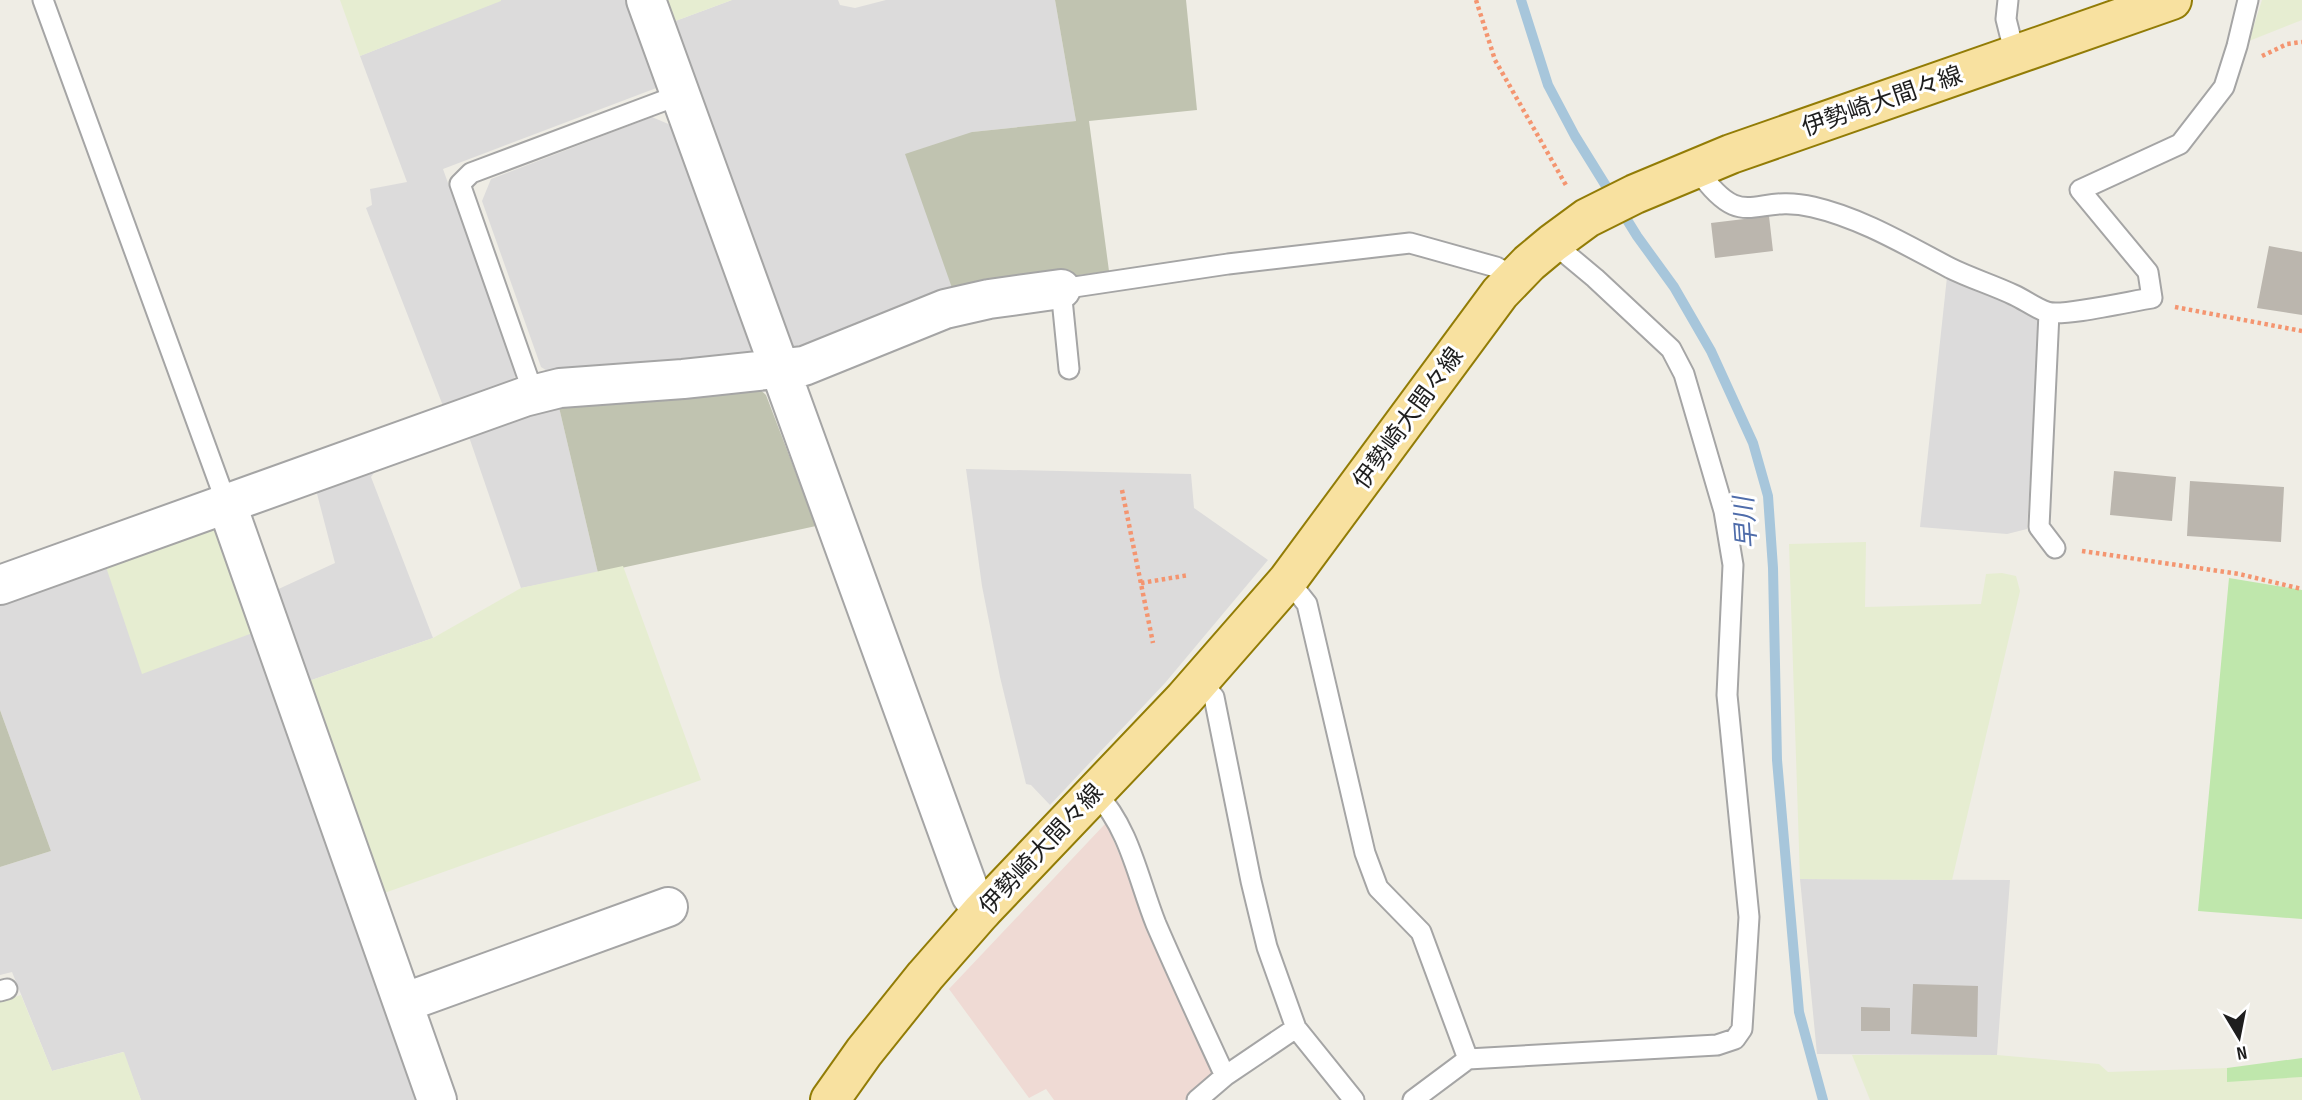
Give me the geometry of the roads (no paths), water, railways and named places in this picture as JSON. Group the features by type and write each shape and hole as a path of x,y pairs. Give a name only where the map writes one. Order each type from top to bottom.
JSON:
{"main road":[{"name":"伊勢崎大間々線","path":"830,1100 890,1020 982,911 1096,793 1288,580 1500,293 1553,243 1590,216 1756,145 2172,0"}],"street":[{"path":"646,0 778,370 965,879 971,895 982,911"},
{"path":"0,584 226,502 560,387 804,366 945,309 989,299 1061,289"},
{"path":"226,502 437,1100"},
{"path":"403,1003 668,907"}],"lane":[{"path":"43,0 226,502"},
{"path":"2008,0 2006,19 2015,55"},
{"path":"1697,169 1710,188 1731,206 1740,209 1811,206 1832,213 1916,249 2049,313 2152,298 2148,272 2080,190 2180,144 2224,87 2248,0"},
{"path":"534,395 460,184 471,173 679,95"},
{"path":"1069,369 1061,289 1228,264 1410,243 1496,267 1515,277"},
{"path":"1413,1100 1468,1059 1717,1045 1735,1039 1742,1029 1749,917 1727,695 1733,565 1724,512 1684,374 1671,349 1553,243"},
{"path":"2049,313 2039,527 2055,548"},
{"path":"1288,580 1307,604 1365,853 1378,888 1421,932 1468,1059"},
{"path":"1199,680 1213,696 1264,934 1296,1028 1354,1100"},
{"path":"1096,793 1111,810 1122,829 1156,922 1225,1076"},
{"path":"1198,1100 1225,1076 1296,1028"}],"waterway":[{"name":"早川","path":"1521,0 1548,85 1575,136 1637,236 1674,287 1711,351 1753,443 1768,496 1773,568 1777,760 1799,1012 1823,1100"}]}
